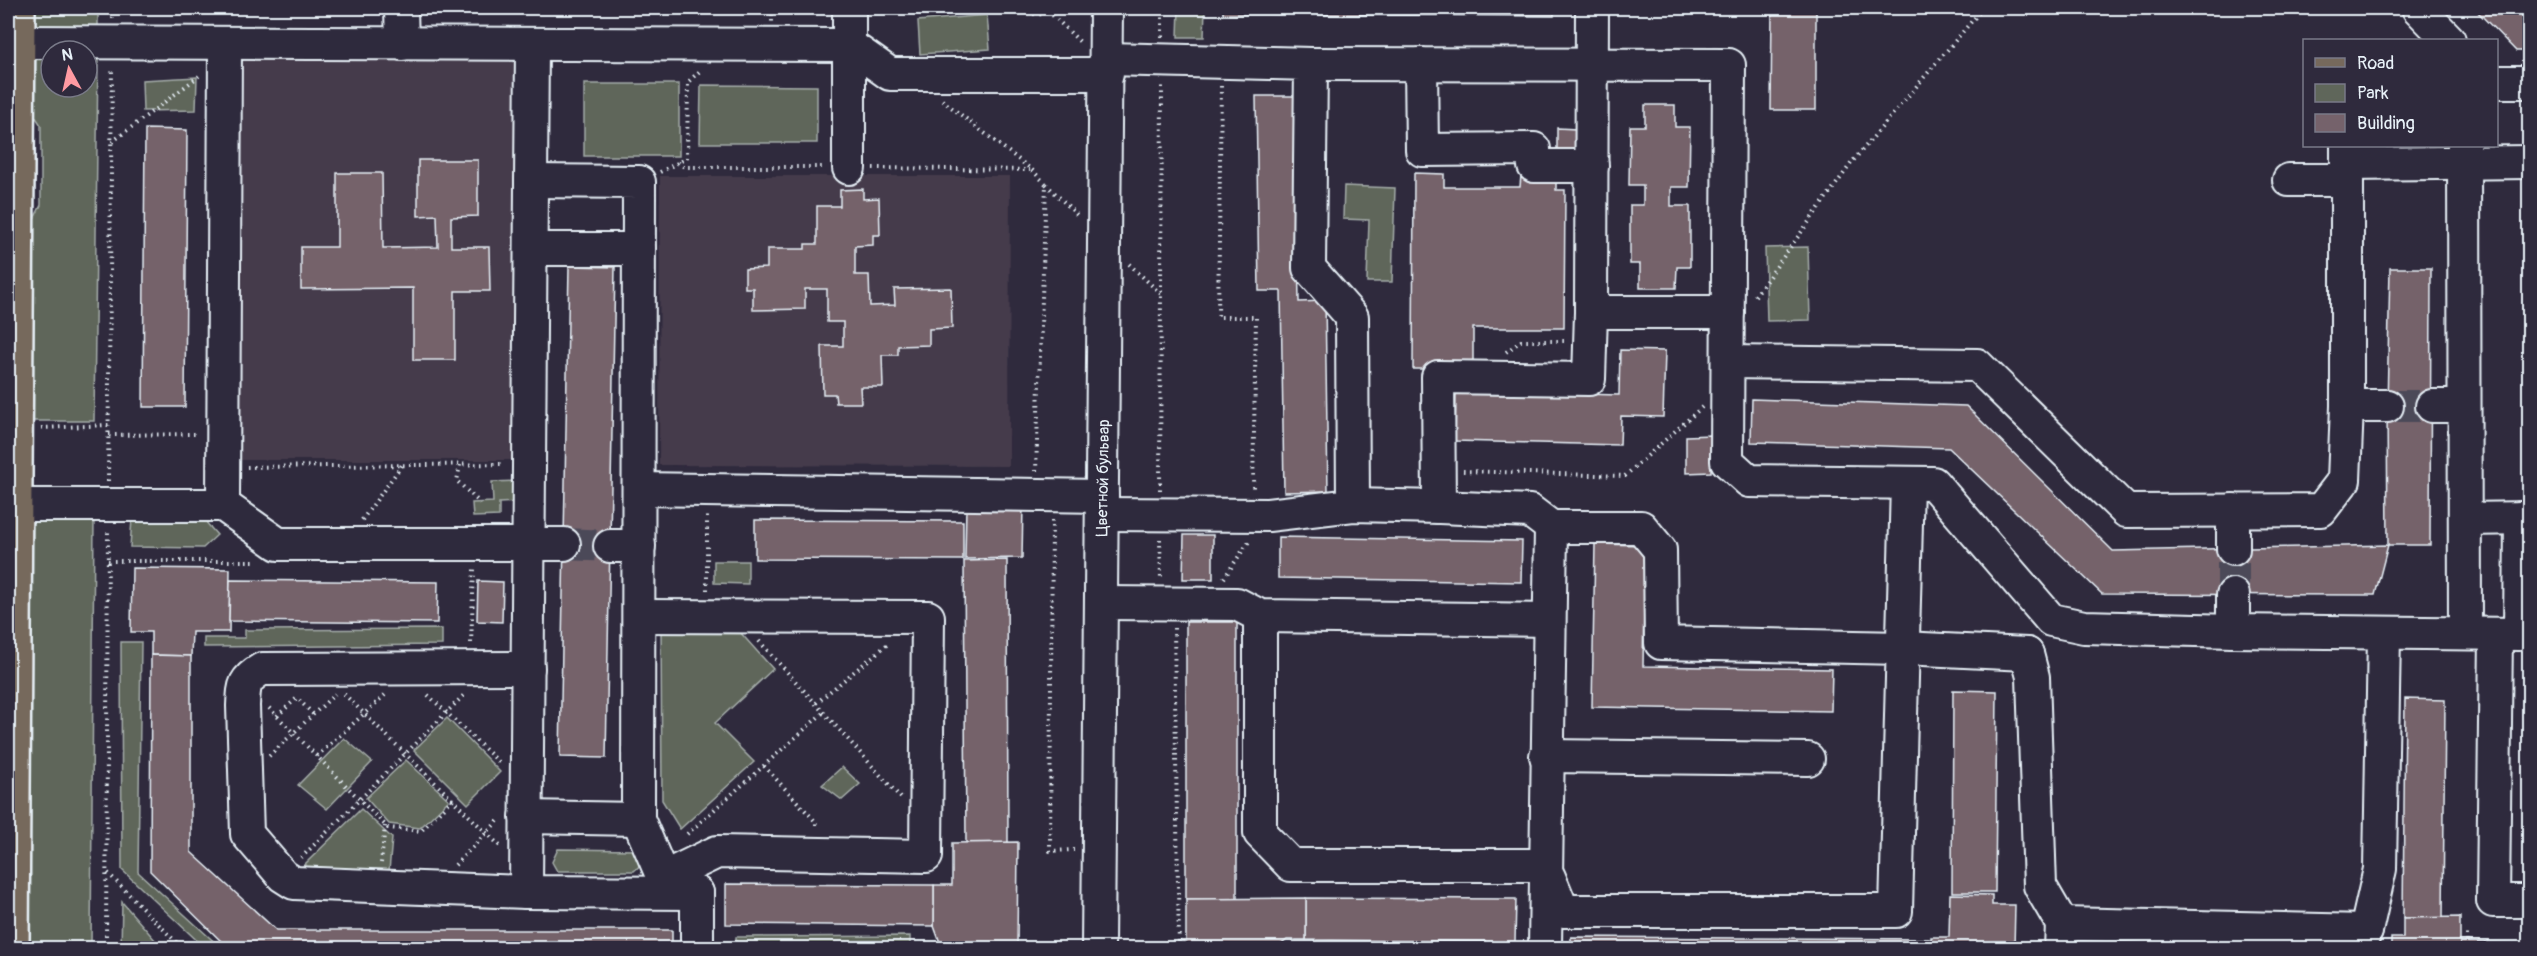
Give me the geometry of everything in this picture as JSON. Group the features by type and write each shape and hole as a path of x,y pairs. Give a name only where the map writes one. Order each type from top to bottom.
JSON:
{"main road":[{"path":"12,948 18,8"}],"street":[{"path":"401,8 402,44"},
{"path":"849,8 849,168"},
{"name":"Цветной бульвар","path":"1098,948 1106,8"},
{"path":"1439,507 1438,377 1589,378 1592,8"},
{"path":"2418,8 2448,39"},
{"path":"221,30 223,505"},
{"path":"17,42 221,30 402,44 849,45 890,74 1162,60 1311,64 1729,65 1727,461 1749,482 1933,483 2051,620 2084,627 2384,634 2515,634"},
{"path":"526,882 517,814 528,668 532,44"},
{"path":"1311,64 1310,268 1352,317 1353,505"},
{"path":"1421,64 1422,150 1534,149 1534,166 1592,166"},
{"path":"2498,82 2529,82"},
{"path":"2289,180 2347,163 2464,154 2529,162"},
{"path":"2464,154 2465,633"},
{"path":"1727,373 1977,365 2126,511 2321,510 2344,480 2347,406 2347,163"},
{"path":"531,181 639,182 639,489 624,546 639,616 638,819 663,878 697,893"},
{"path":"531,249 639,249"},
{"path":"1591,312 1728,320"},
{"path":"2347,406 2387,406"},
{"path":"2432,406 2464,406"},
{"path":"1545,865 1563,912 1896,911 1907,483"},
{"path":"639,489 1044,495 1160,515 1260,505 1353,505 1530,511 1551,527 1641,527 1660,550 1661,644 1902,648 2027,654"},
{"path":"14,505 223,505 278,544 564,544"},
{"path":"2233,510 2233,549"},
{"path":"2465,519 2525,518 2493,901 2529,901"},
{"path":"1545,948 1551,527"},
{"path":"2232,631 2233,595"},
{"path":"1102,603 1237,604 1260,616 1548,620"},
{"path":"639,616 928,617 926,856 717,852 663,878"},
{"path":"1260,616 1260,832 1291,865 1545,865"},
{"path":"2027,654 2051,620"},
{"path":"2027,654 2034,676 2040,886 2061,936 2362,940 2380,868 2384,634"},
{"path":"528,668 262,669 249,676 245,684 243,706 247,834 283,876 294,883 454,889 526,882 697,893"},
{"path":"1546,756 1808,759"},
{"path":"517,814 638,819"},
{"path":"697,893 697,948"}],"path":[{"path":"208,8 221,30"},
{"path":"888,8 911,8"},
{"path":"1023,8 1032,14 1041,15 1050,9 1093,55 1107,62"},
{"path":"1162,8 1160,515 1167,603 1179,948"},
{"path":"1728,320 1750,302 1853,161 1983,8"},
{"path":"1206,603 1260,505 1256,317 1218,317 1221,61"},
{"path":"112,142 207,70"},
{"path":"908,74 1032,170 1046,184 1044,495 1050,851 1099,850"},
{"path":"1438,470 1625,476 1727,373"},
{"path":"33,428 109,425"},
{"path":"109,435 202,434"},
{"path":"224,467 529,464"},
{"path":"344,544 402,465"},
{"path":"460,465 457,481 480,502"},
{"path":"707,489 722,616 816,703 926,825"},
{"path":"108,561 257,561"},
{"path":"471,644 474,562"},
{"path":"816,703 920,617"},
{"path":"283,876 491,668"},
{"path":"245,684 388,828 421,831 453,800"},
{"path":"245,758 272,756 339,690 487,833 526,882"},
{"path":"317,756 383,695 395,695"},
{"path":"418,695 430,695 508,771"},
{"path":"277,716 297,698 314,715"},
{"path":"687,834 824,713"},
{"path":"764,766 816,822 814,854"},
{"path":"454,889 454,866 487,833 517,814"},
{"path":"108,873 182,948"},
{"path":"2467,931 2467,942"}],"shaded area":[{"path":"240,57 515,57 515,460 240,460"},
{"path":"660,176 1010,176 1009,466 659,465"}],"green space":[{"path":"24,8 98,8 98,33 32,27"},
{"path":"1179,8 1205,8 1204,37 1178,37"},
{"path":"987,15 990,49 920,54 918,21"},
{"path":"39,55 39,99 97,99 94,421 21,421 23,241 41,205 41,125 23,98 31,57"},
{"path":"197,77 196,110 143,111 142,80"},
{"path":"584,84 679,84 679,156 584,156"},
{"path":"701,85 817,86 817,143 700,143"},
{"path":"1344,186 1395,188 1392,282 1367,282 1369,220 1343,219"},
{"path":"1808,247 1810,320 1767,321 1765,248"},
{"path":"517,481 518,502 499,503 499,516 473,517 472,503 493,502 492,482"},
{"path":"94,514 91,948 16,948 20,535 33,518"},
{"path":"132,519 204,520 217,535 203,548 130,547"},
{"path":"714,561 748,561 748,584 714,583"},
{"path":"730,621 773,669 715,723 754,762 680,829 662,800 661,624"},
{"path":"442,629 442,645 204,647 204,638 245,638 245,630"},
{"path":"121,642 141,642 138,872 221,948 205,948 122,870"},
{"path":"447,718 500,772 468,804 414,750"},
{"path":"344,738 372,762 327,809 298,785"},
{"path":"406,760 449,800 420,828 389,824 366,798"},
{"path":"842,767 860,784 842,800 822,785"},
{"path":"361,809 392,838 389,871 308,870 303,866"},
{"path":"558,849 635,850 646,860 634,871 557,871 552,862"},
{"path":"122,902 162,948 121,948"},
{"path":"910,936 910,948 736,948 736,937"}],"building":[{"path":"1223,8 1554,8 1554,16 1223,14"},
{"path":"1772,8 1816,8 1816,110 1771,110"},
{"path":"2474,8 2530,8 2530,51 2516,51"},
{"path":"1256,96 1295,96 1299,302 1325,301 1328,491 1284,492 1281,291 1259,291"},
{"path":"1645,105 1675,105 1675,127 1690,127 1689,187 1671,187 1671,206 1690,206 1690,267 1677,267 1676,288 1640,288 1640,264 1630,264 1630,205 1643,205 1643,185 1629,185 1630,126 1645,126"},
{"path":"1557,128 1576,129 1575,160 1557,160"},
{"path":"145,129 187,130 185,407 143,407"},
{"path":"418,160 478,160 478,216 451,217 451,247 489,247 490,291 455,291 455,360 413,360 413,288 301,289 301,247 337,247 337,173 382,173 383,248 438,247 437,215 418,216"},
{"path":"1414,173 1444,174 1444,187 1520,187 1521,175 1556,176 1556,190 1565,190 1564,328 1473,328 1473,369 1413,369"},
{"path":"863,189 863,199 879,198 880,235 873,235 873,245 855,246 855,275 869,275 870,306 895,305 894,289 951,288 952,328 929,329 929,345 898,346 898,355 882,355 883,387 860,387 861,403 836,403 835,394 823,394 822,346 843,346 843,322 827,322 827,289 805,289 805,309 753,310 753,288 745,288 745,269 767,268 767,249 805,249 805,244 817,244 817,206 840,206 840,190"},
{"path":"569,266 615,267 606,758 560,757"},
{"path":"2390,268 2431,268 2430,545 2388,545 2387,406"},
{"path":"1620,350 1665,351 1663,417 1621,416 1620,445 1455,441 1456,391 1619,395"},
{"path":"1752,399 1966,406 2113,551 2388,545 2375,595 2102,594 1949,448 1751,442"},
{"path":"1711,435 1711,472 1686,473 1686,436"},
{"path":"1023,504 1022,558 965,559 966,505"},
{"path":"755,520 963,521 963,560 755,559"},
{"path":"1184,535 1213,535 1213,579 1183,579"},
{"path":"1278,537 1522,541 1521,582 1278,578"},
{"path":"1595,544 1645,545 1643,666 1832,669 1831,711 1592,707"},
{"path":"1007,560 1008,843 966,843 964,561"},
{"path":"132,568 230,569 229,632 192,632 191,656 151,655 151,632 131,632"},
{"path":"230,580 438,582 437,623 229,621"},
{"path":"478,581 503,582 502,622 477,621"},
{"path":"1186,622 1237,622 1237,899 1186,899"},
{"path":"151,655 191,656 191,852 276,930 672,930 672,948 228,948 150,871"},
{"path":"1953,690 1997,691 1995,892 1952,892"},
{"path":"2405,699 2445,700 2443,918 2403,918"},
{"path":"1018,842 1017,948 942,948 934,926 934,885 952,885 952,843"},
{"path":"726,884 934,885 934,926 726,924"},
{"path":"1950,894 1992,895 1992,905 2015,905 2014,948 1931,948 1931,937 1949,937"},
{"path":"1306,898 1516,899 1515,942 1306,940"},
{"path":"1306,898 1306,940 1287,940 1276,948 1186,947 1186,899"},
{"path":"2460,917 2460,948 2391,948 2391,938 2403,938 2403,918"},
{"path":"1571,937 1929,939 1929,948 1571,948"},
{"path":"2460,942 2530,943 2530,948 2460,948"}],"tunnel":[{"path":"2387,406 2432,406"},
{"path":"564,544 610,546"},
{"path":"2233,549 2233,595"}]}
